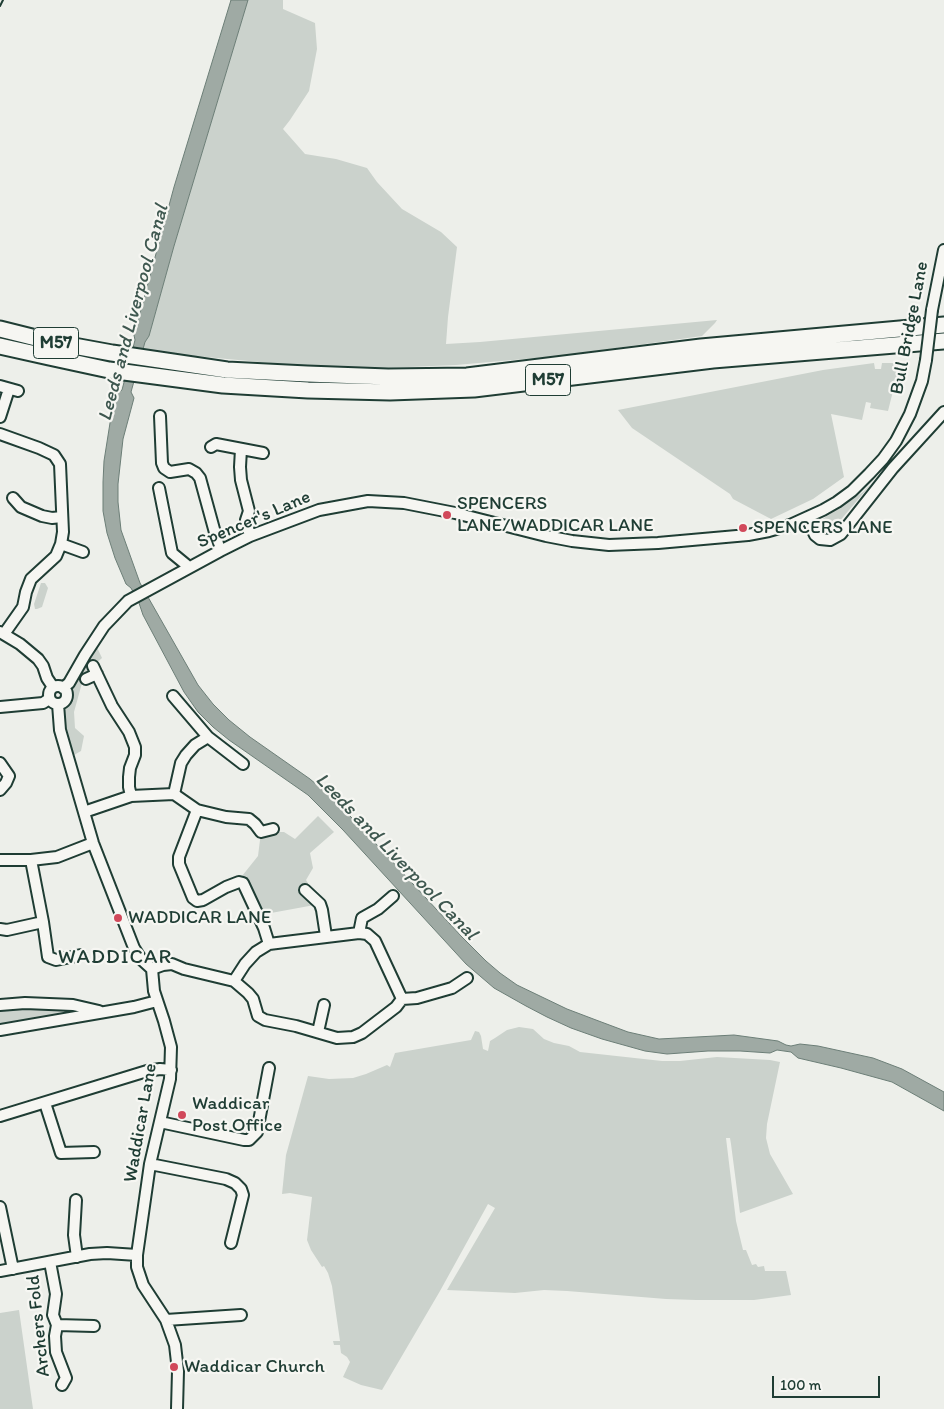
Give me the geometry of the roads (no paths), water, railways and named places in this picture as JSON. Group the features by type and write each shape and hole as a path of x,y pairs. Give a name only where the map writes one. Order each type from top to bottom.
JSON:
{"highway":[{"name":"M57","path":"0,329 52,342 112,353 226,370 388,377 468,376 701,347 944,325"},
{"name":"M57","path":"0,346 109,370 223,385 390,392 474,389 713,360 944,341"}],"street":[{"name":"Bull Bridge Lane","path":"807,518 823,510 852,490 869,474 896,441 910,414 922,381 932,310 944,250"},
{"path":"0,417 9,389"},
{"path":"807,518 815,534 820,539 830,540 836,538 893,468 944,412"},
{"path":"160,416 162,462 164,468 170,472 189,469 200,478 220,551"},
{"path":"0,434 54,455 60,464 63,532 61,544 56,556 31,579 23,607 2,633 20,644 38,659 43,666 47,678 58,687 66,690 67,697 63,703 54,702 0,708"},
{"path":"211,447 216,444 263,453"},
{"path":"241,449 241,480 249,511 246,520 250,536"},
{"path":"159,488 172,552 189,568"},
{"path":"13,498 18,511 52,518 62,516"},
{"name":"Spencer's Lane","path":"58,687 69,683 104,626 128,601 250,536 319,510 368,501 404,503 455,513 546,536 609,545 658,543 748,535 790,525 807,518"},
{"path":"61,544 83,552"},
{"path":"86,679 95,670 112,706 129,732 135,747 135,755 129,777 131,796"},
{"path":"58,687 49,692 54,702 60,730 93,843 134,948 141,959 152,969 172,964 184,969 234,981 253,999 258,1016 266,1020 318,1032 336,1043 362,1033 396,1008 402,999"},
{"path":"173,696 208,737 237,764"},
{"path":"174,794 181,764 186,755 208,737"},
{"path":"0,763 9,776 0,790"},
{"path":"84,812 131,796 174,794 197,810 226,818 249,819 256,824 261,836 273,829"},
{"path":"197,810 179,857 179,864 193,898 197,901 203,900 226,887 239,882 243,883 264,928 269,944"},
{"path":"0,860 31,860 57,857 93,843"},
{"path":"31,860 44,922 48,957 56,960 80,955"},
{"path":"306,890 320,904 326,936"},
{"path":"359,933 362,918 378,909 393,896"},
{"path":"0,929 7,930 44,922"},
{"path":"234,981 245,964 256,952 269,944 359,933 367,934 375,941 402,999"},
{"name":"Waddicar Lane","path":"152,969 154,991 171,1047 171,1070 150,1164 137,1255 137,1267 143,1285 166,1320 171,1332 176,1351 178,1371 177,1409"},
{"path":"402,999 417,998 452,988 467,978"},
{"path":"0,1030 134,1007 157,1001"},
{"path":"0,1005 26,1003 72,1006 105,1012"},
{"path":"318,1032 324,1005"},
{"path":"160,1122 249,1140 257,1132 269,1068"},
{"path":"0,1116 147,1071 171,1070"},
{"path":"45,1103 62,1153 94,1152"},
{"path":"150,1164 226,1179 235,1183 243,1194 231,1243"},
{"path":"76,1200 74,1235 78,1256"},
{"path":"0,1207 13,1269"},
{"path":"0,1271 90,1254 137,1255"},
{"name":"Archers Fold","path":"50,1262 56,1294 53,1315 57,1325 55,1336 56,1352 66,1378 62,1385"},
{"path":"166,1320 241,1315"},
{"path":"57,1325 94,1326"}],"railway":[{"path":"0,6 3,0"}],"place":[{"name":"SPENCERS LANE/WADDICAR LANE","path":"447,515"},
{"name":"SPENCERS LANE","path":"743,528"},
{"name":"WADDICAR LANE","path":"118,918"},
{"name":"Waddicar Post Office","path":"182,1115"},
{"name":"Waddicar Church","path":"174,1367"}],"district":[{"name":"WADDICAR","path":"115,958"}],"water label":[{"name":"Leeds and Liverpool Canal","path":"134,313"},
{"name":"Leeds and Liverpool Canal","path":"396,857"}]}
